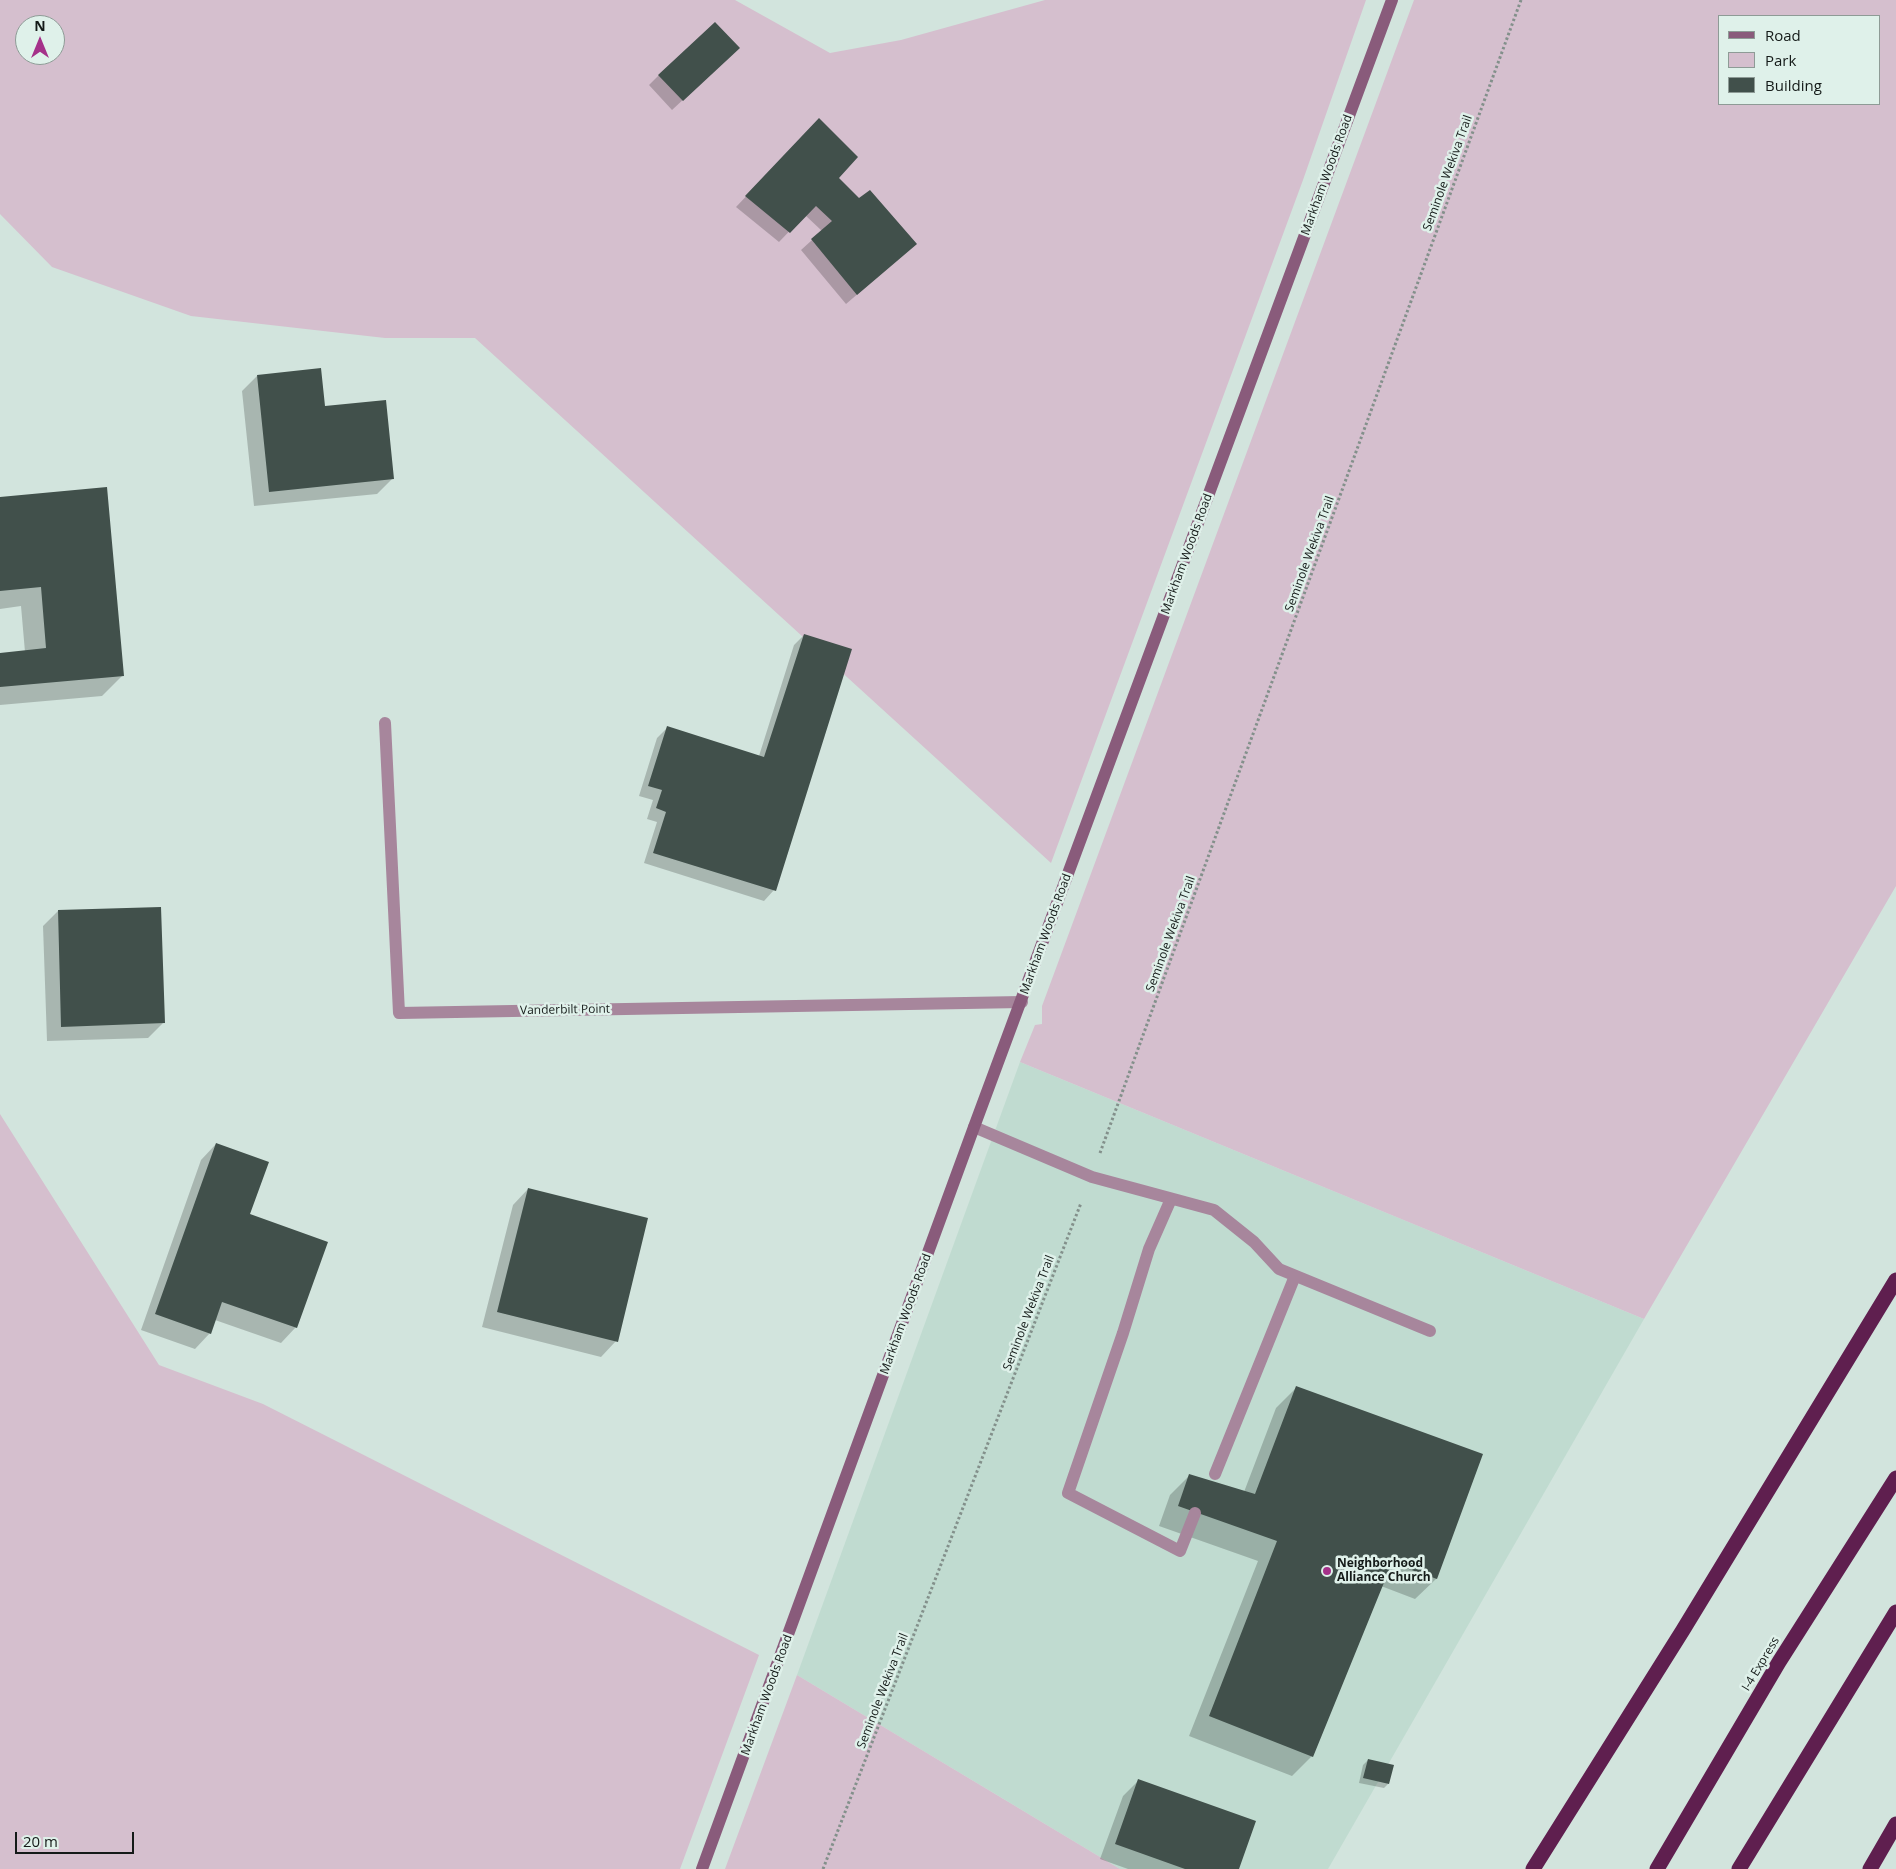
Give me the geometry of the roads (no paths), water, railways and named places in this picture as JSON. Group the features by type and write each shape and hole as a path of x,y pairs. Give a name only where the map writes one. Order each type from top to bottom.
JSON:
{"highway":[{"path":"1533,1869 1688,1622 1896,1280"},
{"name":"I-4 Express","path":"1657,1869 1779,1662 1896,1478"},
{"path":"1739,1869 1896,1612"},
{"path":"1870,1869 1896,1824"}],"main road":[{"name":"Markham Woods Road","path":"702,1869 974,1127 1022,1002 1392,0"}],"street":[{"name":"Vanderbilt Point","path":"385,723 399,1014 1022,1002"},
{"path":"974,1127 1092,1177 1214,1210 1254,1242 1279,1269 1430,1331"},
{"path":"1171,1199 1149,1249 1123,1333 1068,1493 1180,1551 1195,1513"},
{"path":"1214,1474 1295,1276"}],"place":[{"name":"Neighborhood Alliance Church","path":"1327,1571"}]}
